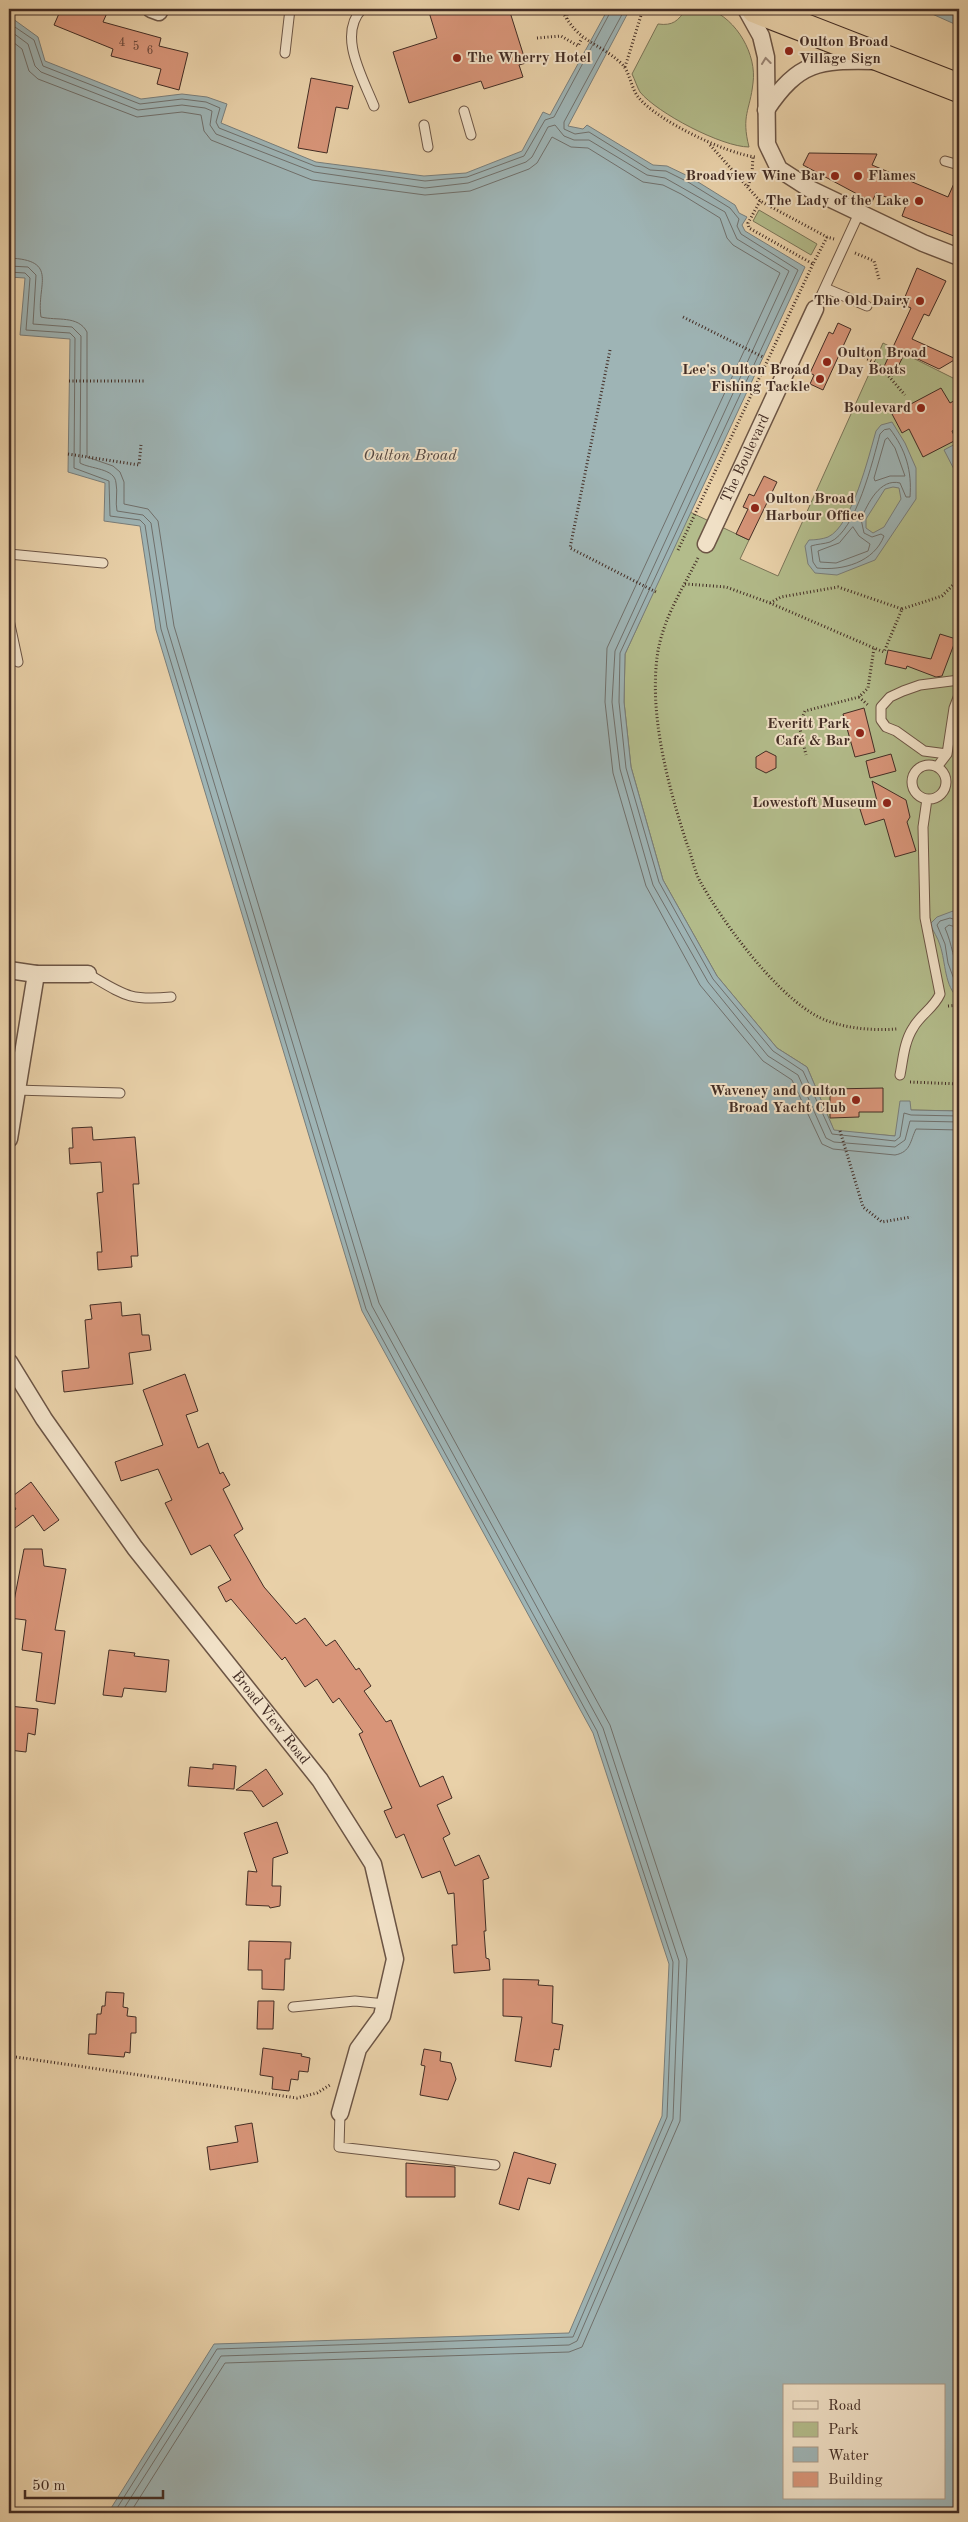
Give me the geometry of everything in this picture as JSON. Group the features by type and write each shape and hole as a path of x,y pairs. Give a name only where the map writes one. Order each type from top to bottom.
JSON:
{"highway":[{"path":"756,9 959,88"}],"street":[{"path":"746,9 761,36 766,57 767,144 771,156 779,169 810,189 860,211 923,243 959,257"},
{"path":"766,110 782,86 797,73 819,63 842,61 890,62"},
{"name":"The Boulevard","path":"706,544 815,309"},
{"path":"9,970 36,974 88,974"},
{"path":"9,1139 12,1090 36,974"},
{"name":"Broad View Road","path":"9,1362 44,1419 135,1548 320,1780 374,1864 395,1959 382,2016 358,2048 340,2113"}],"lane":[{"path":"285,53 290,9"},
{"path":"362,9 356,16 351,48 374,106"},
{"path":"464,111 471,135"},
{"path":"424,125 428,148"},
{"path":"945,162 959,165"},
{"name":"The Boulevard","path":"815,309 860,211"},
{"path":"825,288 867,306"},
{"path":"9,554 102,563"},
{"path":"9,620 18,662"},
{"path":"947,754 924,751 896,731 886,727 881,720 881,707 890,697 920,685 959,680"},
{"path":"937,767 947,754 954,708 959,695"},
{"path":"932,765 937,767 945,776 945,787 938,796 927,799 922,798 914,790 913,774 921,767 932,765"},
{"path":"900,1075 906,1043 913,1027 936,1004 940,994 925,918 923,827 927,799"},
{"path":"88,974 126,996 146,999 171,997"},
{"path":"12,1090 120,1093"},
{"path":"293,2007 356,2001 385,2004"},
{"path":"340,2113 340,2147 495,2165"}],"path":[{"path":"561,9 566,19 582,38 615,58 625,68 633,89 640,99 708,144 760,201 827,237 845,244 874,261 879,279"},
{"path":"566,19 567,9"},
{"path":"625,68 643,9"},
{"path":"537,38 561,36 578,46 582,38"},
{"path":"708,144 753,156 771,156"},
{"path":"748,186 752,174 753,156"},
{"path":"760,201 748,223 749,228 813,264"},
{"path":"678,550 827,237"},
{"path":"683,317 763,357"},
{"path":"610,350 570,548 656,592"},
{"path":"858,354 879,365 905,395"},
{"path":"70,381 146,381"},
{"path":"68,454 139,465 141,445"},
{"path":"706,544 669,614 658,651 656,704 664,765 700,882 743,945 774,982 811,1013 849,1027 880,1030 913,1027"},
{"path":"770,603 780,597 838,587 902,609 942,596 959,580"},
{"path":"685,584 726,587 770,603 884,652 902,609"},
{"path":"806,755 799,724 805,711 859,697 868,688 874,648"},
{"path":"909,1082 959,1084"},
{"path":"840,1131 863,1207 882,1222 911,1217"},
{"path":"9,2056 298,2098 317,2093 352,2072"}],"green space":[{"path":"706,8 719,14 736,29 743,39 752,61 753,72 752,92 746,120 749,147 707,135 675,119 648,100 638,88 632,74 658,24 675,22 686,9"},
{"path":"759,210 817,244 811,255 753,221"},
{"path":"883,343 959,381 959,1111 910,1110 895,1136 834,1131 807,1067 777,1048 717,976 663,880 631,767 624,702 625,654 690,512 749,540 740,559 778,576"}],"water":[{"name":"Oulton Broad","path":"608,9 630,9 568,126 583,129 587,125 653,165 667,166 690,177 735,205 739,213 747,217 742,225 745,231 805,267 625,654 624,702 631,767 663,880 717,976 777,1048 807,1067 834,1130 895,1136 900,1101 910,1101 911,1110 959,1111 959,2513 108,2513 214,2344 569,2333 662,2116 669,1964 593,1733 362,1311 156,630 140,526 104,521 105,483 68,472 70,339 20,335 25,278 9,277 9,16 38,37 45,61 141,99 182,94 207,97 227,104 221,123 316,162 424,176 466,173 522,151 543,112 550,115"},
{"path":"921,9 959,9 959,26"},
{"path":"892,422 905,443 916,468 916,499 875,560 837,575 815,573 808,564 805,546 809,540 828,537 837,530 845,519 864,472 876,431 881,425","holes":["899,488 901,499 884,527 873,533 866,528 866,519 885,489"]},
{"path":"959,442 959,479 944,450"},
{"path":"953,911 959,919 959,999 954,994 948,981 940,945 930,924 937,917"}],"building":[{"path":"61,9 96,9 107,13 103,22 161,38 159,46 188,53 179,90 157,84 161,69 111,56 113,49 54,25"},
{"name":"The Wherry Hotel","path":"428,9 509,9 526,63 519,65 523,77 484,89 481,81 409,103 393,52 437,38"},
{"path":"311,78 353,86 348,109 336,107 327,153 298,148"},
{"path":"809,153 877,154 872,165 948,197 959,172 959,238 902,216 906,205 876,193 872,202 803,165"},
{"path":"917,268 946,281 929,316 924,314 912,339 956,359 939,369 905,353 893,376 882,371 911,308 902,304"},
{"path":"838,323 851,329 823,390 810,384 814,375 810,373 829,332 833,334"},
{"path":"941,388 950,403 959,398 959,427 952,431 956,440 923,457 909,429 902,433 892,414"},
{"name":"Oulton Broad Harbour Office","path":"764,476 777,482 749,540 736,534 748,509 743,507 749,494 754,496"},
{"path":"940,634 956,639 942,676 936,677 907,666 906,669 885,664 888,650 931,659"},
{"name":"Everitt Park Café & Bar","path":"864,708 875,752 855,757 843,714"},
{"path":"766,751 776,756 776,768 766,773 756,768 756,757"},
{"path":"891,754 896,771 870,778 866,761"},
{"name":"Lowestoft Museum","path":"872,781 906,800 910,817 907,822 916,851 895,857 884,819 865,825 859,806 877,801"},
{"name":"Waveney and Oulton Broad Yacht Club","path":"883,1088 883,1112 859,1112 859,1117 830,1118 830,1089"},
{"path":"92,1127 93,1140 135,1137 139,1184 133,1184 138,1256 131,1256 132,1267 98,1270 97,1252 102,1252 97,1193 103,1192 101,1162 70,1164 69,1148 73,1148 72,1128"},
{"path":"121,1302 122,1316 140,1314 142,1335 149,1335 151,1350 129,1353 133,1384 64,1392 62,1371 89,1368 85,1320 92,1319 90,1305"},
{"path":"185,1374 198,1411 186,1415 198,1448 208,1443 220,1474 223,1472 230,1485 223,1489 243,1529 234,1535 264,1587 296,1624 305,1618 326,1646 335,1640 356,1670 359,1668 371,1686 364,1691 386,1722 391,1720 420,1787 443,1776 452,1798 437,1805 450,1834 443,1838 455,1866 479,1855 489,1878 483,1880 486,1958 489,1959 490,1970 454,1973 452,1945 457,1945 454,1893 448,1894 440,1871 422,1878 404,1834 396,1838 384,1811 392,1808 359,1734 363,1732 339,1698 333,1703 317,1679 305,1687 285,1657 282,1660 231,1599 226,1602 218,1587 231,1580 210,1545 191,1555 165,1503 172,1500 158,1469 121,1481 115,1462 163,1445 143,1390"},
{"path":"31,1482 59,1520 44,1531 33,1515 15,1528 9,1519 9,1515 16,1509 9,1499"},
{"path":"24,1549 42,1549 44,1566 66,1569 55,1630 65,1631 55,1704 36,1701 42,1653 22,1650 26,1620 9,1618 9,1601 14,1601"},
{"path":"109,1650 135,1653 134,1656 169,1660 166,1692 124,1688 122,1697 103,1695"},
{"path":"9,1706 38,1709 35,1735 28,1733 26,1752 9,1750"},
{"path":"213,1764 236,1766 234,1789 188,1786 190,1767 213,1769"},
{"path":"266,1769 283,1794 263,1807 252,1791 236,1790"},
{"path":"277,1822 288,1853 273,1858 272,1886 281,1886 280,1906 270,1908 269,1906 246,1905 248,1871 257,1872 244,1833"},
{"path":"249,1941 291,1942 290,1959 285,1959 284,1990 262,1989 262,1970 248,1970"},
{"path":"503,1979 539,1980 538,1985 553,1986 552,2023 563,2025 559,2050 554,2049 551,2067 515,2061 522,2017 503,2016"},
{"path":"106,1992 124,1993 123,2007 128,2008 127,2016 136,2017 136,2033 131,2033 130,2053 125,2052 124,2057 88,2054 89,2034 96,2034 97,2014 101,2014 102,2006 105,2006"},
{"path":"258,2001 274,2001 273,2029 257,2029"},
{"path":"263,2048 302,2054 301,2056 310,2058 308,2072 299,2071 298,2080 291,2079 289,2091 272,2089 273,2077 260,2075"},
{"path":"424,2049 441,2052 440,2061 451,2063 456,2079 448,2100 420,2095 425,2066 421,2065"},
{"path":"252,2123 258,2162 210,2170 207,2147 238,2142 235,2126"},
{"path":"514,2152 556,2164 550,2184 528,2178 519,2210 499,2204"},
{"path":"406,2163 455,2167 455,2197 406,2197"}],"place":[{"name":"Oulton Broad Village Sign","path":"789,51"},
{"name":"The Wherry Hotel","path":"457,58"},
{"name":"Broadview Wine Bar","path":"835,176"},
{"name":"Flames","path":"858,176"},
{"name":"The Lady of the Lake","path":"919,201"},
{"name":"The Old Dairy","path":"920,301"},
{"name":"Oulton Broad Day Boats","path":"827,362"},
{"name":"Lee's Oulton Broad Fishing Tackle","path":"820,379"},
{"name":"Boulevard","path":"921,408"},
{"name":"Oulton Broad Harbour Office","path":"755,508"},
{"name":"Everitt Park Café & Bar","path":"860,733"},
{"name":"Lowestoft Museum","path":"887,803"},
{"name":"Waveney and Oulton Broad Yacht Club","path":"856,1100"}]}
